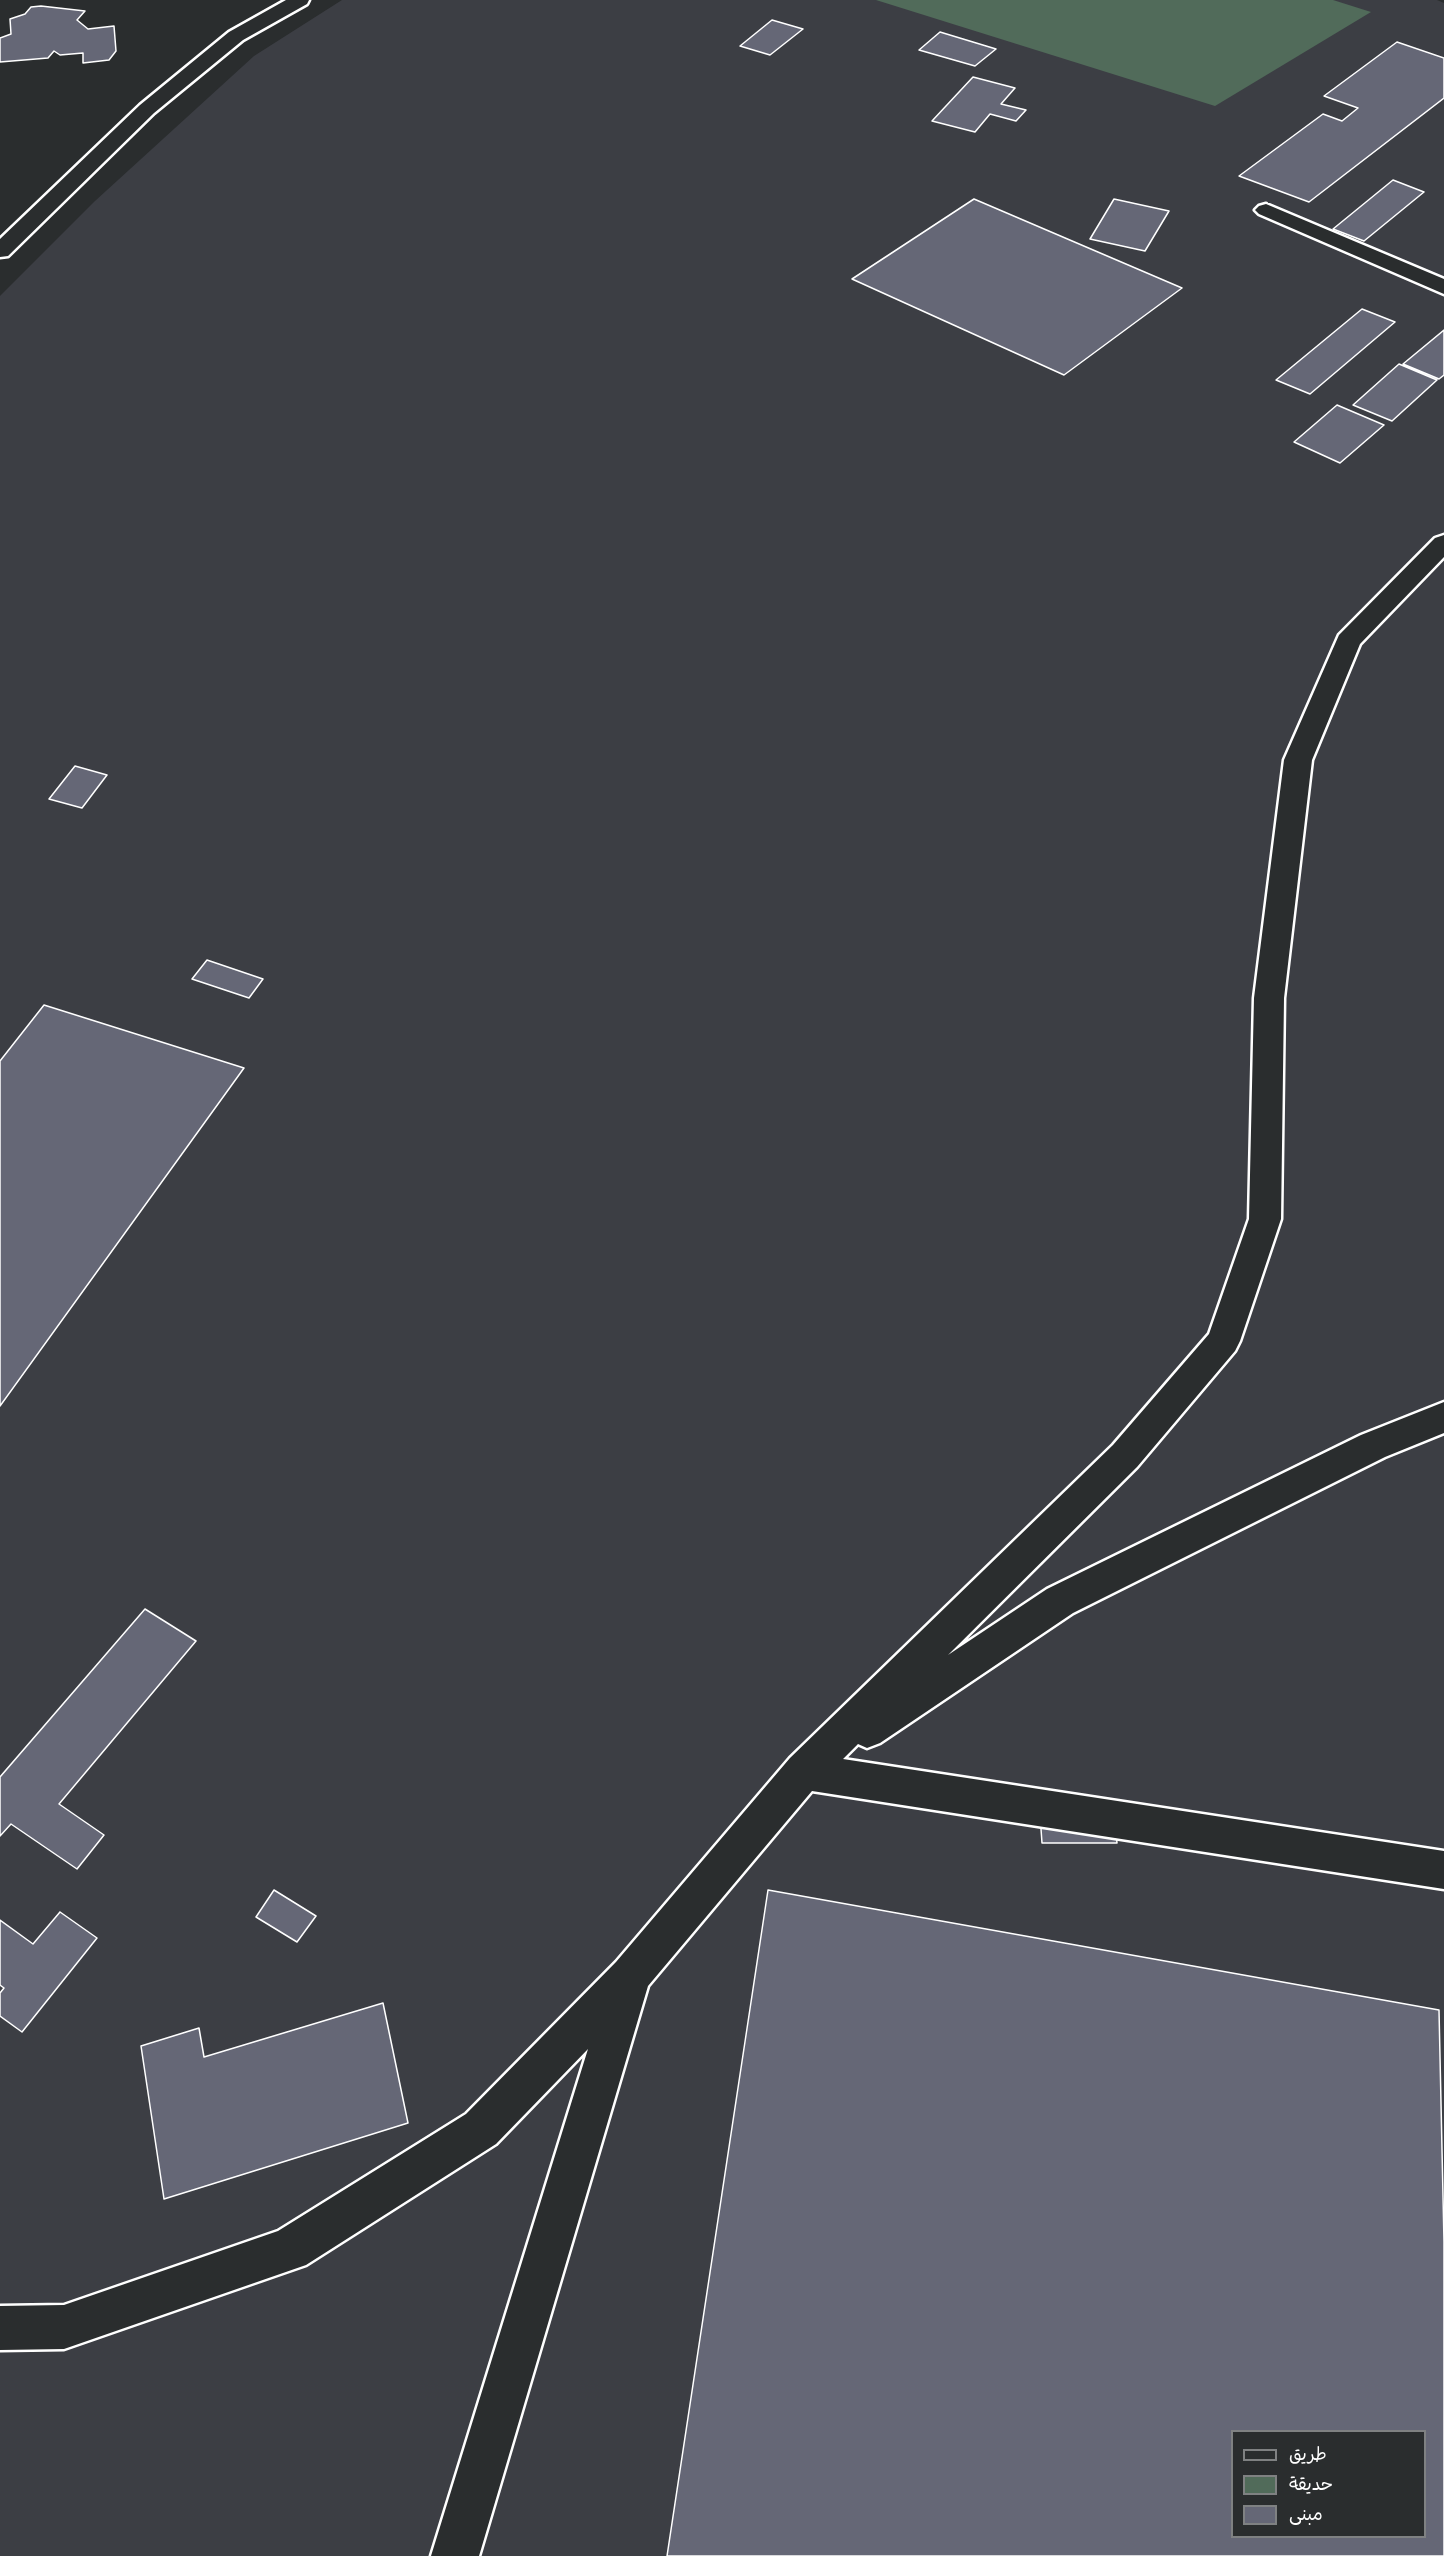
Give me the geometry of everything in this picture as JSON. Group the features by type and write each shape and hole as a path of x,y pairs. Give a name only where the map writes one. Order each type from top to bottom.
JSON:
{"lane":[{"path":"0,251 147,109 236,36 300,0"},
{"path":"1266,210 1444,287"},
{"path":"0,2328 64,2327 290,2249 481,2129 630,1976 804,1771 1125,1456 1223,1341 1264,1219 1269,998 1298,760 1348,641 1444,543"},
{"path":"804,1771 1060,1601 1373,1446 1444,1417"},
{"path":"804,1771 1444,1870"},
{"path":"455,2556 630,1976"}],"shaded area":[{"path":"342,0 1437,0 1444,3 1444,2556 0,2556 0,296 95,201 254,56"}],"green space":[{"path":"876,0 1333,0 1371,12 1215,106"}],"building":[{"path":"31,7 85,11 77,20 88,29 114,26 116,51 109,60 83,63 83,53 60,55 54,51 48,58 0,62 0,38 11,34 10,19 25,14"},
{"path":"772,20 803,29 770,55 740,46"},
{"path":"940,32 996,49 975,66 919,50"},
{"path":"1397,42 1444,58 1444,98 1309,202 1239,176 1323,114 1342,121 1358,108 1324,96"},
{"path":"973,77 1015,88 1001,104 1026,110 1016,121 990,114 975,132 932,121"},
{"path":"1393,180 1424,192 1364,241 1333,229"},
{"path":"974,199 1182,288 1064,375 852,279"},
{"path":"1114,199 1169,211 1145,251 1090,239"},
{"path":"1362,309 1395,322 1310,394 1276,380"},
{"path":"1444,330 1444,375 1439,379 1403,364"},
{"path":"1399,364 1437,380 1392,421 1353,405"},
{"path":"1337,405 1384,425 1340,463 1294,442"},
{"path":"75,766 107,775 82,808 49,799"},
{"path":"207,960 263,979 249,998 192,979"},
{"path":"44,1005 244,1068 0,1406 0,1061"},
{"path":"145,1609 196,1641 59,1804 104,1835 77,1869 11,1824 0,1836 0,1777"},
{"path":"1039,1801 1113,1802 1117,1843 1042,1843"},
{"path":"274,1890 316,1916 297,1942 256,1917"},
{"path":"768,1890 1439,2010 1444,2242 1444,2556 667,2556"},
{"path":"60,1912 97,1938 22,2032 0,2016 0,1993 4,1988 0,1985 0,1920 33,1944"},
{"path":"383,2003 408,2123 164,2199 141,2046 199,2028 204,2057"}]}
